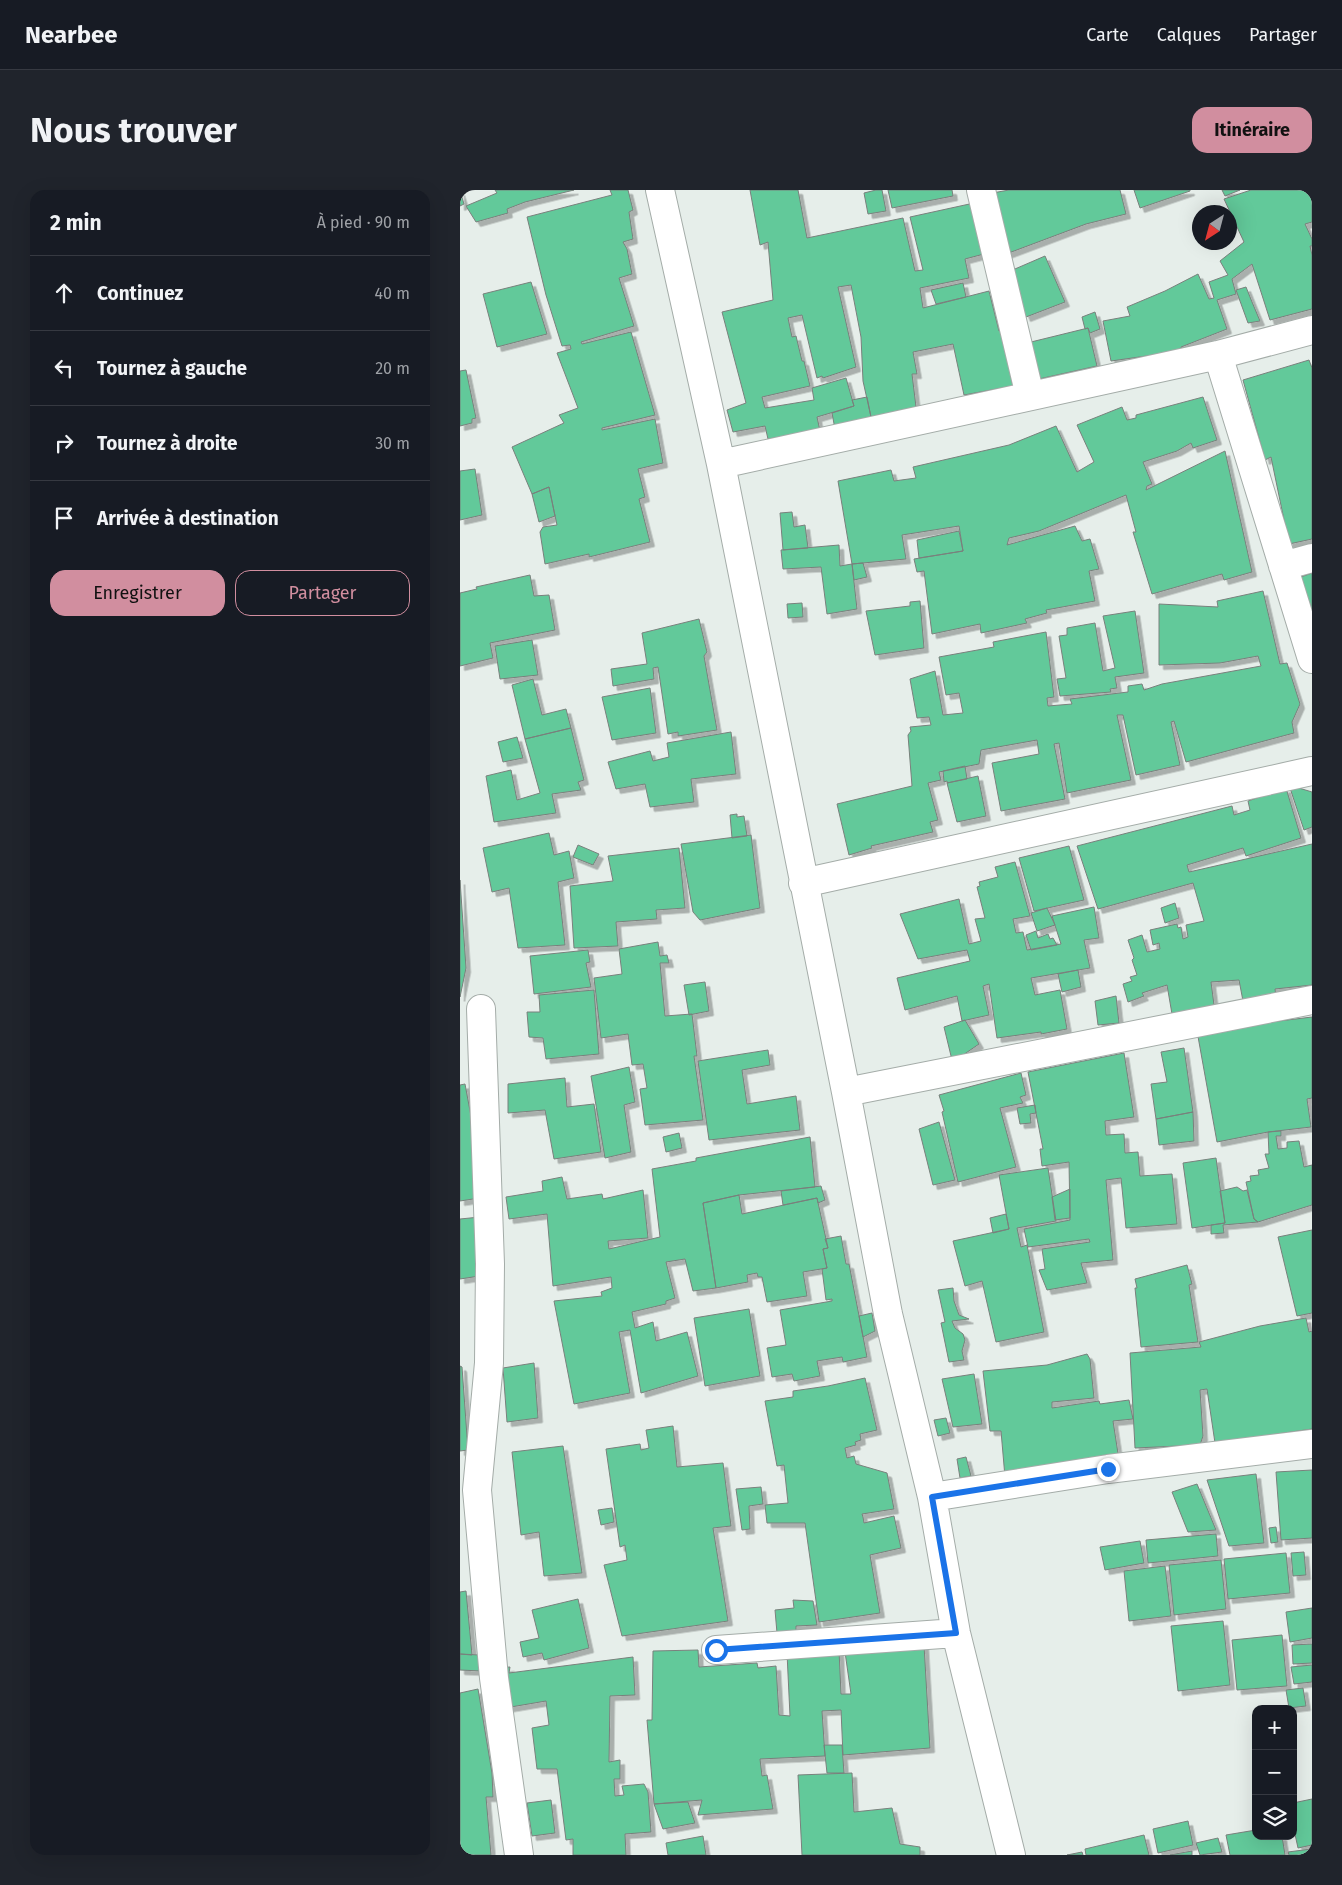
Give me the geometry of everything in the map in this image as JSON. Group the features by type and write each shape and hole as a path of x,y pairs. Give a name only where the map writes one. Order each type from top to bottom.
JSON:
{"street":[{"path":"660,190 721,464 846,1092 888,1314 932,1497 956,1633 1011,1855"},
{"path":"981,190 1030,396"},
{"path":"721,464 1218,355 1312,330"},
{"path":"1218,355 1312,660"},
{"path":"1283,566 1312,558"},
{"path":"803,883 1312,771"},
{"path":"846,1092 1312,1000"},
{"path":"481,1009 490,1274 489,1363 468,1491 518,1855"},
{"path":"932,1497 1108,1469 1312,1444"},
{"path":"716,1650 956,1633"}],"building":[{"path":"495,190 574,190 525,202 507,209 508,213 476,222 466,206 497,193"},
{"path":"610,190 628,190 633,210 629,212 633,239 623,242 627,249 632,274 619,278 634,326 581,342 582,344 631,332 655,415 602,428 602,430 655,419 663,463 638,469 645,497 639,499 650,542 589,557 589,554 545,564 540,532 543,527 557,525 549,487 532,494 512,447 564,423 559,415 578,408 557,353 571,349 570,345 562,346 546,295 527,217 612,195"},
{"path":"750,190 798,190 807,238 903,218 915,271 923,270 910,217 974,203 984,254 965,259 969,278 920,288 923,308 989,291 999,331 1001,330 1013,386 964,395 953,344 913,352 917,374 912,374 916,407 871,417 863,381 861,337 851,285 838,287 856,367 823,378 822,376 817,378 802,315 788,318 792,337 796,336 810,386 762,397 765,408 814,400 812,388 846,378 854,406 817,417 820,431 768,439 765,426 733,432 727,410 746,403 722,312 773,300 768,242 760,245"},
{"path":"882,190 886,211 868,214 864,193"},
{"path":"888,190 952,190 953,196 892,208"},
{"path":"1009,190 1120,190 1126,214 1086,224 1006,254 987,194"},
{"path":"1134,190 1190,190 1190,191 1140,208"},
{"path":"1222,190 1240,190 1225,196"},
{"path":"1251,190 1312,190 1312,222 1305,224 1312,239 1312,246 1310,246 1312,255 1312,309 1270,320 1252,264 1232,279 1236,294 1217,300 1227,329 1181,347 1182,351 1111,361 1103,321 1130,316 1127,307 1165,291 1198,274 1209,299 1214,298 1209,282 1228,275 1220,261 1234,250 1237,250 1237,248 1244,242 1237,227 1237,205 1227,205 1224,199"},
{"path":"460,191 464,204 460,206"},
{"path":"1045,256 1065,302 1026,317 1008,272"},
{"path":"531,282 547,334 497,347 483,294"},
{"path":"963,283 966,297 936,304 931,290"},
{"path":"1246,287 1260,321 1248,323 1236,290"},
{"path":"1095,312 1100,329 1090,333 1088,328 1085,329 1082,317"},
{"path":"1088,328 1097,366 1039,379 1031,342"},
{"path":"1309,360 1312,368 1312,539 1289,544 1271,457 1265,460 1243,380"},
{"path":"466,370 476,418 472,419 472,423 460,426 460,371"},
{"path":"867,397 871,417 835,429 832,413 854,406 852,400"},
{"path":"1203,397 1217,440 1193,448 1191,443 1177,451 1143,462 1152,484 1147,486 1146,490 1225,451 1252,572 1224,580 1222,574 1152,594 1133,532 1136,532 1126,495 1039,531 1009,538 1007,545 1075,526 1082,541 1090,539 1099,569 1089,571 1095,601 1046,610 1047,613 1025,619 1027,623 981,633 980,624 932,634 924,571 917,572 914,559 963,551 959,526 902,535 906,559 852,564 838,481 891,470 894,481 916,478 913,467 1009,445 1056,426 1077,472 1094,462 1077,425 1122,407 1127,420 1136,418 1136,415"},
{"path":"475,469 482,515 460,520 460,471"},
{"path":"549,487 555,516 539,522 532,494"},
{"path":"792,512 794,527 805,525 808,548 783,550 780,513"},
{"path":"959,531 963,551 919,558 917,540"},
{"path":"839,545 840,566 852,564 857,609 827,614 821,567 783,569 781,550"},
{"path":"863,563 867,577 854,580 852,564"},
{"path":"1312,573 1312,616 1298,578"},
{"path":"530,575 534,596 549,595 555,630 490,643 493,658 460,666 460,593 477,589 476,587"},
{"path":"1263,591 1280,664 1287,663 1300,704 1292,722 1294,733 1186,762 1174,721 1171,722 1180,765 1136,775 1123,715 1117,715 1131,780 1067,793 1059,743 1054,744 1065,799 1001,811 992,763 1039,754 1037,740 981,750 979,764 939,772 941,780 928,783 938,820 930,822 933,832 871,846 872,848 849,855 837,804 912,786 908,735 911,731 910,727 931,725 929,717 917,718 910,679 935,671 943,715 963,713 959,693 946,695 939,657 994,647 993,642 1046,632 1054,697 1047,698 1048,706 1072,704 1070,699 1128,692 1128,686 1142,684 1144,690 1162,684 1261,666 1258,656 1220,663 1159,665 1159,604 1218,607 1217,601"},
{"path":"920,601 924,648 875,655 866,611 910,606 910,602"},
{"path":"802,603 803,617 788,618 787,604"},
{"path":"1135,611 1144,673 1115,677 1117,688 1110,689 1111,692 1060,696 1057,679 1066,678 1059,636 1067,635 1067,628 1095,623 1103,671 1115,668 1103,616"},
{"path":"699,619 707,652 704,656 717,730 678,736 678,732 668,734 658,667 653,668 654,679 613,686 611,669 647,664 642,633"},
{"path":"532,640 538,675 500,679 495,646"},
{"path":"533,679 542,715 566,709 571,728 525,739 512,685"},
{"path":"650,688 656,733 612,740 602,697"},
{"path":"571,728 584,780 578,782 581,790 552,794 556,813 494,822 486,776 511,770 517,800 540,793 525,739"},
{"path":"731,732 736,774 691,779 694,802 650,807 645,784 616,789 608,762 650,751 653,761 669,757 667,743"},
{"path":"517,737 523,758 503,762 498,742"},
{"path":"965,766 967,779 944,782 943,771"},
{"path":"978,776 986,816 957,822 947,783"},
{"path":"1289,785 1312,792 1312,827 1304,830"},
{"path":"1286,788 1301,838 1246,856 1243,848 1187,865 1189,872 1312,844 1312,985 1275,989 1276,997 1243,1001 1239,980 1211,982 1214,1005 1172,1014 1167,985 1142,993 1144,996 1128,1002 1123,984 1132,981 1130,977 1137,975 1128,940 1142,935 1147,952 1160,949 1159,943 1153,945 1150,930 1177,924 1178,928 1181,927 1183,939 1188,937 1186,925 1204,921 1193,883 1098,909 1077,846 1232,806 1234,815 1250,810 1248,801"},
{"path":"737,814 737,817 744,816 747,836 732,838 730,815"},
{"path":"549,833 554,855 569,851 574,878 558,882 565,945 518,948 509,888 492,892 483,848"},
{"path":"751,835 760,908 700,920 693,912 681,844"},
{"path":"578,845 599,854 593,865 573,857"},
{"path":"1069,846 1084,900 1034,911 1019,858"},
{"path":"679,848 685,908 656,910 657,919 616,922 618,946 574,948 570,886 613,881 608,856"},
{"path":"1015,862 1030,916 1013,919 1016,933 1023,932 1027,950 1061,944 1052,916 1094,907 1099,938 1084,940 1090,968 1031,978 1035,995 1060,990 1067,1029 1041,1034 1041,1032 997,1038 989,984 983,986 989,1015 962,1021 957,996 905,1010 897,978 970,961 967,950 918,959 900,914 959,899 969,944 981,941 975,919 985,918 977,887 980,886 979,882 998,877 995,867"},
{"path":"460,880 466,968 460,997"},
{"path":"1175,903 1179,918 1165,923 1161,908"},
{"path":"1047,908 1055,925 1037,931 1031,913"},
{"path":"1036,931 1038,938 1048,934 1050,939 1053,938 1057,945 1031,950 1026,935"},
{"path":"658,942 660,956 667,955 669,963 660,963 665,1016 692,1014 697,1056 694,1056 703,1120 645,1125 640,1089 647,1088 643,1064 632,1065 628,1034 601,1038 594,978 622,974 619,949"},
{"path":"588,950 590,962 586,963 591,987 534,994 530,956"},
{"path":"1078,970 1081,987 1062,992 1058,974"},
{"path":"705,982 709,1011 689,1015 684,985"},
{"path":"594,990 599,1054 546,1059 543,1038 529,1037 527,1012 540,1012 539,995"},
{"path":"1116,996 1119,1023 1098,1025 1095,1001"},
{"path":"1312,1017 1312,1098 1307,1099 1311,1127 1268,1132 1217,1142 1197,1031"},
{"path":"965,1020 979,1044 952,1060 944,1027"},
{"path":"1184,1048 1193,1112 1156,1119 1151,1084 1167,1082 1161,1052"},
{"path":"768,1050 770,1065 742,1070 747,1104 796,1096 800,1130 709,1140 698,1061"},
{"path":"1124,1053 1134,1117 1105,1121 1106,1135 1124,1134 1125,1153 1138,1152 1140,1176 1172,1174 1177,1224 1126,1228 1121,1178 1106,1180 1113,1260 1081,1263 1087,1283 1047,1290 1039,1270 1045,1269 1042,1249 1090,1242 1089,1239 1028,1247 1024,1229 1070,1220 1069,1162 1042,1166 1040,1149 1043,1149 1028,1072"},
{"path":"629,1067 635,1102 624,1105 631,1152 605,1158 591,1076"},
{"path":"1021,1073 1026,1095 1020,1097 1023,1103 1000,1108 1016,1167 958,1182 939,1095"},
{"path":"565,1078 567,1107 594,1104 601,1152 554,1159 545,1110 508,1113 508,1084"},
{"path":"465,1084 486,1197 460,1201 460,1085"},
{"path":"1035,1105 1036,1113 1030,1114 1031,1123 1020,1124 1017,1108"},
{"path":"1193,1112 1194,1141 1159,1145 1156,1119"},
{"path":"939,1122 955,1180 933,1185 919,1129"},
{"path":"1281,1131 1281,1136 1276,1136 1278,1149 1287,1148 1287,1142 1299,1141 1304,1167 1312,1165 1312,1205 1258,1222 1254,1219 1246,1182 1251,1181 1250,1176 1259,1175 1258,1170 1269,1168 1265,1154 1269,1154 1268,1132"},
{"path":"679,1133 682,1148 666,1152 663,1137"},
{"path":"810,1137 815,1187 739,1195 703,1203 716,1288 693,1291 685,1259 666,1262 675,1298 666,1301 666,1304 632,1312 635,1328 653,1322 656,1341 687,1332 698,1376 641,1393 630,1330 619,1332 630,1393 574,1404 554,1301 602,1296 601,1292 612,1288 611,1277 553,1286 547,1214 509,1219 506,1197 543,1191 542,1181 562,1177 567,1199 602,1194 603,1199 643,1190 648,1238 608,1241 609,1249 660,1237 652,1169 696,1161 696,1158"},
{"path":"1216,1158 1225,1223 1192,1228 1183,1163"},
{"path":"1048,1168 1056,1221 1017,1228 1021,1247 1027,1245 1044,1332 996,1342 982,1281 965,1286 953,1241 1009,1229 999,1175"},
{"path":"821,1186 825,1200 818,1203 817,1198 783,1205 781,1191"},
{"path":"1237,1187 1243,1191 1247,1190 1254,1219 1258,1222 1223,1225 1224,1233 1211,1234 1211,1225 1225,1223 1220,1191"},
{"path":"1070,1189 1070,1218 1055,1220 1052,1197"},
{"path":"739,1195 742,1214 817,1198 828,1248 823,1249 827,1268 803,1272 807,1296 767,1302 762,1277 758,1277 757,1273 747,1275 748,1282 716,1288 703,1203"},
{"path":"1006,1214 1009,1229 993,1233 990,1218"},
{"path":"480,1217 486,1275 460,1279 460,1219"},
{"path":"1312,1230 1312,1313 1297,1316 1278,1237"},
{"path":"841,1236 846,1264 849,1264 867,1357 843,1362 842,1357 817,1361 820,1376 794,1381 792,1374 772,1377 767,1348 786,1345 780,1310 832,1301 832,1299 826,1300 822,1269 827,1268 823,1249 828,1248 825,1239"},
{"path":"1187,1265 1192,1284 1189,1285 1198,1342 1141,1347 1135,1279"},
{"path":"953,1288 954,1301 959,1315 969,1319 952,1321 955,1328 963,1334 965,1340 962,1351 964,1360 949,1362 941,1323 945,1322 938,1290"},
{"path":"749,1309 760,1376 705,1386 694,1318"},
{"path":"872,1313 875,1331 863,1337 859,1316"},
{"path":"1306,1318 1309,1332 1312,1331 1312,1429 1215,1443 1207,1389 1200,1390 1203,1436 1200,1445 1135,1448 1130,1353 1201,1347 1199,1342 1260,1326"},
{"path":"1087,1354 1090,1359 1094,1398 1052,1402 1052,1408 1099,1401 1100,1404 1129,1400 1133,1419 1113,1421 1119,1460 1005,1477 1001,1431 990,1431 983,1371 1047,1365"},
{"path":"534,1363 538,1418 507,1422 503,1368"},
{"path":"460,1366 462,1367 468,1450 460,1451"},
{"path":"974,1374 982,1424 953,1427 942,1379"},
{"path":"865,1378 877,1430 860,1434 861,1440 855,1442 856,1445 845,1448 847,1458 854,1456 856,1464 887,1473 894,1509 862,1514 864,1523 894,1516 901,1548 870,1555 880,1613 819,1622 805,1523 767,1523 765,1505 788,1503 784,1465 777,1466 765,1401 793,1397 793,1391"},
{"path":"946,1418 950,1433 938,1436 934,1420"},
{"path":"673,1426 677,1467 723,1463 731,1526 713,1528 728,1621 622,1636 604,1565 627,1560 625,1545 620,1547 606,1449 640,1444 641,1450 649,1448 646,1430"},
{"path":"563,1446 582,1573 544,1576 539,1532 521,1535 512,1452"},
{"path":"966,1457 971,1476 960,1478 957,1459"},
{"path":"1312,1470 1312,1538 1281,1540 1276,1472"},
{"path":"1256,1474 1264,1543 1229,1546 1207,1480"},
{"path":"1197,1484 1216,1530 1188,1532 1172,1492"},
{"path":"761,1487 763,1504 749,1506 750,1529 742,1530 736,1489"},
{"path":"612,1508 614,1522 601,1525 598,1510"},
{"path":"1276,1527 1278,1542 1271,1543 1269,1528"},
{"path":"1216,1534 1218,1556 1148,1563 1146,1540"},
{"path":"1140,1541 1144,1563 1105,1570 1100,1547"},
{"path":"1304,1552 1306,1575 1293,1576 1291,1553"},
{"path":"1286,1553 1290,1593 1228,1599 1224,1559"},
{"path":"1221,1560 1226,1609 1174,1615 1169,1565"},
{"path":"1165,1566 1171,1616 1129,1621 1124,1571"},
{"path":"466,1591 472,1655 460,1654 460,1592"},
{"path":"578,1599 589,1648 544,1660 542,1653 523,1657 520,1642 539,1638 532,1610"},
{"path":"793,1600 813,1601 817,1625 796,1626 796,1631 777,1633 775,1610 794,1608"},
{"path":"1312,1608 1312,1638 1290,1642 1286,1612"},
{"path":"1223,1621 1230,1685 1178,1691 1171,1626"},
{"path":"1282,1635 1287,1686 1237,1690 1232,1640"},
{"path":"1312,1644 1312,1663 1293,1664 1292,1645"},
{"path":"844,1645 924,1645 930,1748 843,1755 841,1710 822,1711 825,1756 760,1759 762,1776 767,1775 773,1809 698,1815 702,1800 654,1804 647,1720 652,1720 653,1651 698,1650 699,1667 757,1663 758,1668 776,1666 779,1715 790,1716 787,1653 839,1650 841,1694 851,1694"},
{"path":"460,1654 480,1655 481,1671 460,1670"},
{"path":"633,1657 635,1695 610,1696 609,1762 620,1760 620,1779 614,1779 615,1796 624,1795 622,1786 644,1784 648,1792 651,1832 625,1834 626,1855 573,1855 573,1839 566,1840 557,1769 537,1769 532,1728 549,1725 546,1701 505,1708 497,1668 510,1667 509,1673"},
{"path":"1312,1665 1312,1682 1294,1684 1291,1667"},
{"path":"1303,1688 1306,1706 1297,1707 1297,1705 1288,1705 1286,1690"},
{"path":"478,1689 492,1773 493,1797 486,1797 491,1855 460,1855 460,1693"},
{"path":"824,1745 842,1745 844,1773 827,1773"},
{"path":"852,1773 854,1812 892,1808 900,1844 920,1847 920,1855 802,1855 798,1775"},
{"path":"1312,1799 1312,1845 1298,1848 1296,1840 1297,1802"},
{"path":"551,1800 555,1833 532,1836 527,1803"},
{"path":"688,1802 695,1823 663,1829 654,1804"},
{"path":"1188,1821 1193,1845 1158,1853 1153,1829"},
{"path":"1252,1831 1252,1840 1283,1840 1285,1855 1230,1855 1226,1835"},
{"path":"1144,1835 1149,1855 1086,1855 1085,1849"},
{"path":"703,1836 706,1855 668,1855 666,1843"},
{"path":"1218,1838 1222,1852 1200,1855 1196,1843"},
{"path":"1311,1849 1312,1855 1289,1855 1288,1852"},
{"path":"1192,1851 1192,1855 1170,1855"},
{"path":"1082,1852 1083,1855 1067,1855"}],"route":[{"path":"716,1650 956,1633 932,1497 1108,1469"}]}
